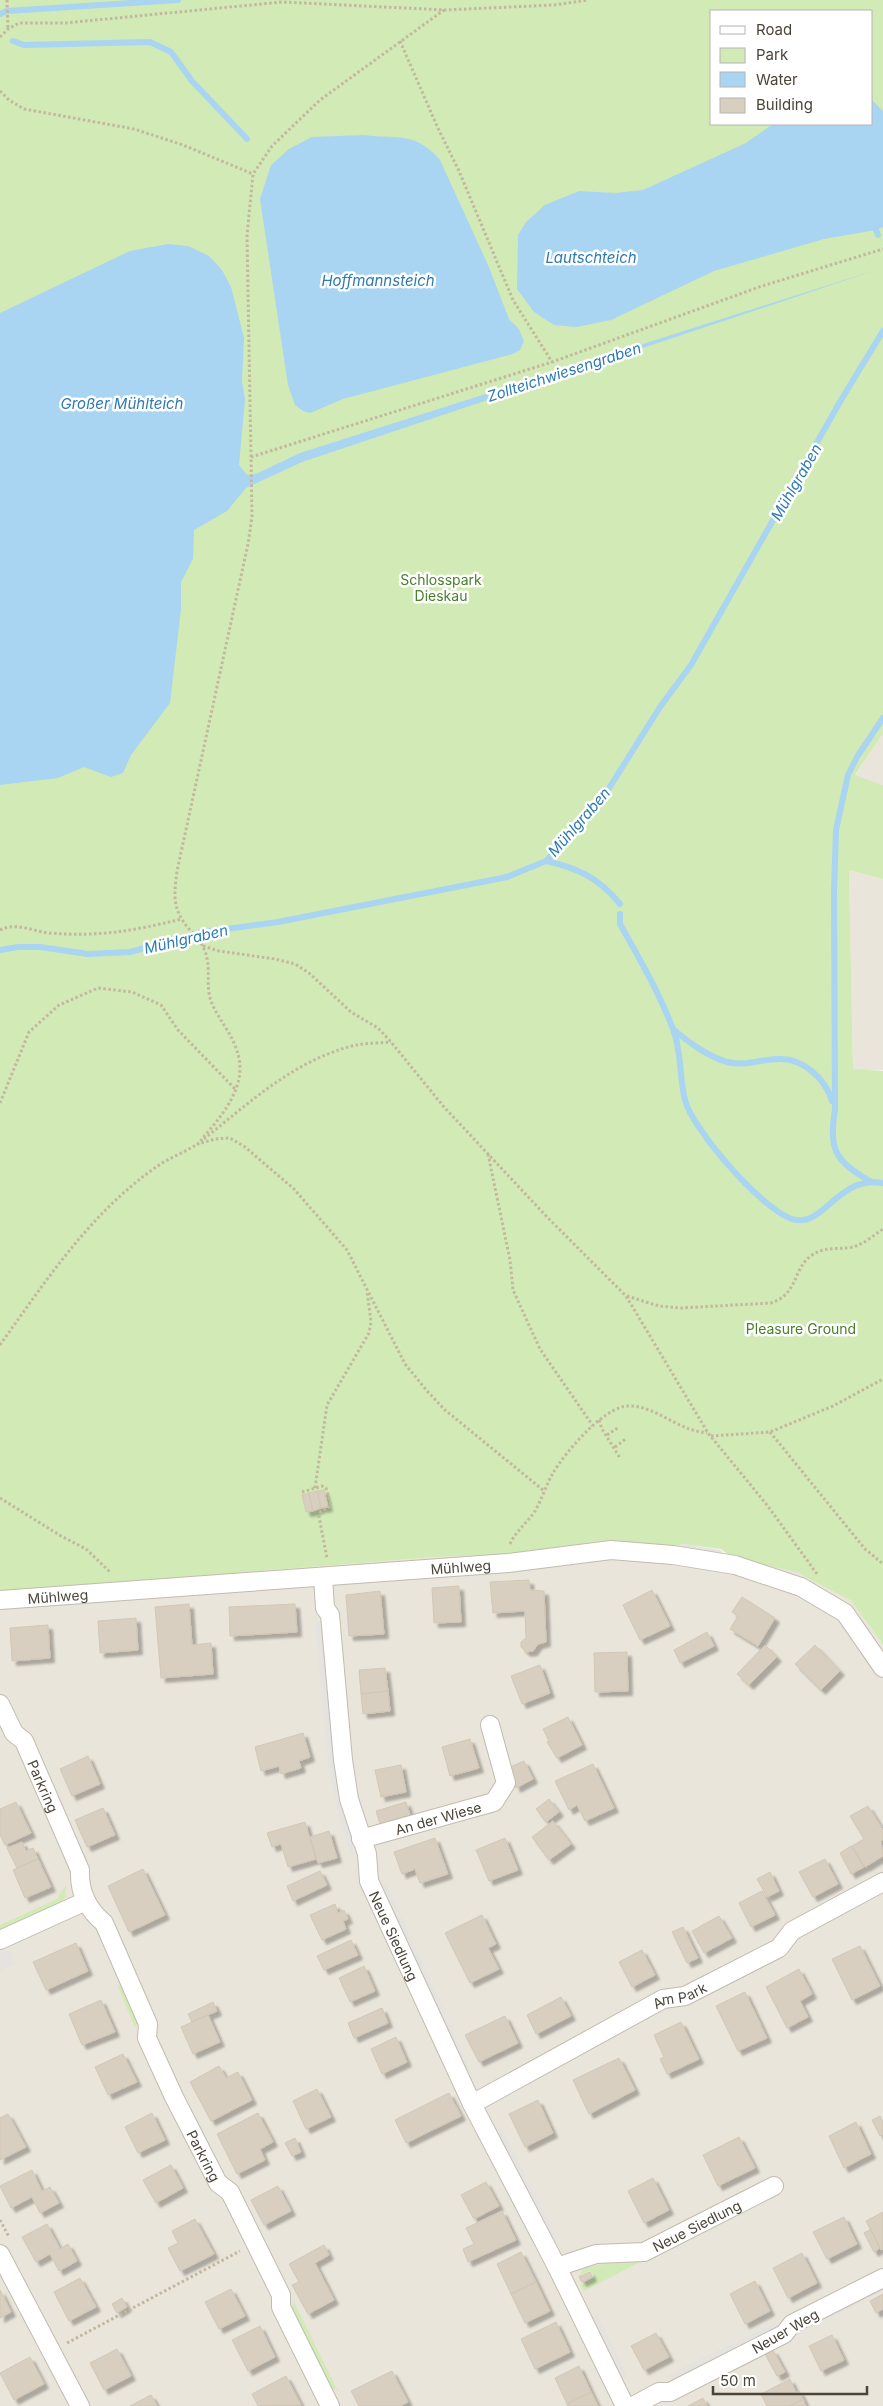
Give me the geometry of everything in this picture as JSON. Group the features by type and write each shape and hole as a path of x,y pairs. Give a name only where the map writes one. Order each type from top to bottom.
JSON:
{"street":[{"name":"Mühlweg","path":"0,1600 323,1578 508,1563 611,1550 673,1554 735,1566 801,1587 845,1613 883,1668"},
{"name":"Neue Siedlung","path":"323,1578 326,1608 330,1616 343,1760 349,1799 367,1854 370,1881 472,2104 557,2267 624,2406"},
{"name":"Parkring","path":"0,1704 4,1725 24,1741 80,1870 79,1886 92,1913 104,1924 148,2024 147,2038 174,2097 218,2183 230,2192 281,2295 281,2307 330,2406"},
{"name":"An der Wiese","path":"361,1840 494,1802 506,1783 490,1725"},
{"name":"Am Park","path":"472,2104 663,1999 685,1996 779,1948 792,1931 883,1882"},
{"path":"0,1940 86,1901"},
{"name":"Neue Siedlung","path":"557,2267 596,2254 644,2252 774,2186"},
{"path":"0,2254 80,2406"},
{"name":"Neuer Weg","path":"633,2406 659,2392 670,2392 784,2334 792,2324 883,2278"}],"path":[{"path":"7,0 8,29"},
{"path":"0,37 8,29 19,23 64,23 282,2 445,10 554,5 588,0"},
{"path":"198,1144 228,1107 236,1091 241,1068 237,1049 211,1001 208,986 208,956 203,946 183,921 174,899 177,871 248,544 252,517 253,488 251,469 247,236 253,174 272,146 320,100 445,10"},
{"path":"400,41 437,126 459,170 513,300 552,362"},
{"path":"0,91 9,100 24,109 134,129 183,145 253,174"},
{"path":"251,457 552,362 762,286 883,249"},
{"path":"0,930 20,926 46,932 93,935 120,933 183,921"},
{"path":"203,946 219,952 276,959 295,964 309,972 351,1012 378,1028 444,1106 547,1217 626,1296 709,1434 767,1505 823,1582"},
{"path":"0,1103 29,1032 58,1005 98,988 132,992 160,1005 178,1030 236,1091"},
{"path":"198,1144 271,1085 309,1062 357,1045 391,1042"},
{"path":"0,1345 74,1245 110,1205 162,1163 198,1144 215,1138 230,1138 245,1147 294,1189 325,1222 347,1250 405,1364 444,1410 543,1490"},
{"path":"487,1152 492,1167 514,1290 540,1349 593,1426"},
{"path":"626,1296 659,1306 681,1308 771,1303 781,1300 787,1294 806,1260 814,1254 824,1249 854,1247 883,1229"},
{"path":"315,1488 327,1405 369,1333 371,1322 366,1288"},
{"path":"508,1563 509,1545 514,1535 536,1509 543,1490 554,1471 599,1420 627,1406 647,1411 690,1429 709,1434 770,1432 833,1406 883,1379"},
{"path":"599,1420 620,1458"},
{"path":"607,1435 619,1427"},
{"path":"770,1432 865,1549 883,1564"},
{"path":"615,1447 626,1438"},
{"path":"302,1492 315,1488 326,1488 331,1506 321,1511 320,1517 328,1565 323,1578"},
{"path":"0,1498 61,1536 86,1549 108,1569 125,1590"},
{"path":"65,2344 241,2251"}],"shaded area":[{"path":"883,734 883,785 855,776"},
{"path":"849,870 883,879 883,1070 853,1070"},
{"path":"599,1541 731,1557 796,1572 850,1600 883,1644 883,2406 0,2406 0,1592 436,1557 514,1554"},
{"path":"684,1544 720,1550 728,1558 674,1550"},
{"path":"323,1621 359,1852 352,1855 340,1824 328,1764 315,1622"},
{"path":"387,1885 472,2073 465,2076 380,1888"},
{"path":"10,1950 16,1964 0,1971 0,1954"},
{"path":"501,2127 560,2244 554,2247 495,2130"},
{"path":"883,2284 883,2291 797,2335 794,2330"},
{"path":"597,2315 627,2376 620,2380 589,2318"},
{"path":"777,2322 781,2329 672,2382 668,2375"}],"green space":[{"name":"Schlosspark Dieskau","path":"0,0 883,0 883,734 855,775 883,785 883,879 849,870 853,1069 883,1071 883,1644 850,1600 796,1572 731,1557 721,1549 683,1544 673,1549 599,1541 514,1554 436,1557 0,1592"},
{"path":"66,1885 65,1898 60,1904 0,1931 0,1925 57,1899"},
{"path":"117,1985 123,1987 138,2022 135,2027"},
{"path":"646,2259 584,2291 581,2285 594,2277 590,2270 578,2277 583,2269 589,2266"},
{"path":"294,2302 338,2391 330,2387 291,2309"}],"water":[{"name":"Lautschteich","path":"873,101 883,111 883,227 876,230 824,239 714,271 611,320 576,327 554,325 534,312 517,289 518,235 526,222 545,205 579,191 615,193 643,190 746,143 772,125 873,125"},
{"name":"Hoffmannsteich","path":"364,135 413,140 422,144 440,160 488,265 509,319 519,329 524,341 520,350 513,354 343,399 310,413 303,411 295,405 288,385 260,199 271,165 289,149 312,137"},
{"name":"Großer Mühlteich","path":"168,244 188,246 209,256 222,270 231,287 244,338 242,381 245,399 239,465 247,475 256,474 300,453 879,269 302,462 246,488 227,511 194,530 193,559 181,582 181,609 170,703 131,755 123,773 111,777 84,767 58,778 0,785 0,313 130,251"}],"building":[{"path":"324,1490 328,1507 321,1508 317,1491"},
{"path":"317,1491 321,1508 313,1511 309,1493"},
{"path":"309,1493 313,1511 306,1512 302,1495"},
{"path":"529,1580 530,1590 544,1591 546,1642 538,1644 533,1651 526,1652 521,1647 521,1642 526,1638 525,1611 493,1613 490,1582"},
{"path":"459,1586 461,1622 434,1623 432,1588"},
{"path":"652,1590 670,1626 640,1640 623,1605"},
{"path":"380,1591 384,1634 349,1636 346,1595"},
{"path":"742,1597 775,1618 758,1646 730,1629 738,1616 732,1612"},
{"path":"189,1604 192,1645 211,1643 213,1674 161,1678 155,1607"},
{"path":"295,1604 297,1632 230,1636 229,1607"},
{"path":"136,1618 138,1650 100,1653 98,1621"},
{"path":"48,1625 50,1658 12,1661 10,1628"},
{"path":"707,1632 714,1646 680,1663 674,1650"},
{"path":"765,1645 777,1657 749,1685 737,1674"},
{"path":"815,1645 840,1671 821,1690 795,1664"},
{"path":"627,1652 628,1691 595,1692 594,1653"},
{"path":"540,1665 550,1693 522,1704 511,1676"},
{"path":"385,1668 388,1691 361,1694 359,1670"},
{"path":"388,1691 390,1711 363,1714 361,1694"},
{"path":"568,1717 582,1745 557,1758 547,1742 549,1741 543,1729"},
{"path":"303,1733 310,1757 299,1761 301,1768 281,1774 279,1766 261,1771 255,1747"},
{"path":"470,1739 479,1768 450,1776 442,1747"},
{"path":"88,1756 100,1784 72,1796 60,1769"},
{"path":"524,1761 533,1779 516,1788 510,1767"},
{"path":"593,1764 614,1808 585,1821 577,1805 569,1810 555,1781"},
{"path":"401,1765 406,1792 381,1797 375,1770"},
{"path":"549,1799 559,1812 546,1822 536,1809"},
{"path":"16,1802 31,1833 5,1845 0,1835 0,1809"},
{"path":"406,1802 410,1815 380,1824 376,1811"},
{"path":"868,1806 883,1830 883,1840 881,1841 883,1856 865,1867 852,1846 864,1839 850,1816"},
{"path":"103,1808 115,1835 87,1847 75,1820"},
{"path":"553,1821 571,1844 549,1860 532,1837"},
{"path":"305,1822 316,1859 288,1867 281,1844 272,1847 267,1833"},
{"path":"329,1831 337,1858 318,1863 310,1837"},
{"path":"435,1838 448,1874 420,1883 415,1869 402,1874 394,1852"},
{"path":"505,1838 518,1870 489,1881 476,1850"},
{"path":"22,1842 26,1851 33,1848 38,1859 17,1868 7,1848"},
{"path":"851,1846 864,1867 851,1874 840,1853"},
{"path":"38,1859 51,1887 25,1898 13,1870"},
{"path":"825,1859 838,1884 813,1897 799,1872"},
{"path":"143,1869 165,1915 129,1932 108,1886"},
{"path":"320,1871 327,1885 293,1901 287,1886"},
{"path":"770,1872 779,1891 767,1897 757,1879"},
{"path":"762,1891 775,1915 751,1927 739,1903"},
{"path":"335,1904 338,1913 344,1910 348,1919 343,1921 346,1929 322,1940 310,1915"},
{"path":"482,1915 496,1944 488,1948 499,1969 470,1983 445,1933"},
{"path":"719,1916 732,1938 704,1953 692,1931"},
{"path":"683,1927 698,1958 687,1963 672,1932"},
{"path":"351,1940 358,1955 324,1970 317,1956"},
{"path":"76,1943 88,1971 46,1990 33,1962"},
{"path":"860,1946 880,1986 852,2000 832,1959"},
{"path":"642,1950 655,1975 632,1987 619,1962"},
{"path":"364,1966 375,1991 350,2002 339,1978"},
{"path":"799,1969 812,1994 800,2001 808,2017 787,2028 766,1987"},
{"path":"745,1992 767,2038 738,2051 716,2006"},
{"path":"561,1997 571,2016 536,2034 527,2015"},
{"path":"101,2000 115,2032 82,2045 69,2014"},
{"path":"213,2002 217,2011 192,2022 188,2014"},
{"path":"382,2008 388,2023 354,2038 348,2023"},
{"path":"208,2015 220,2042 193,2054 181,2027"},
{"path":"505,2016 518,2043 479,2062 465,2035"},
{"path":"681,2022 699,2059 667,2074 660,2059 664,2057 654,2035"},
{"path":"396,2037 407,2062 382,2074 371,2049"},
{"path":"123,2054 137,2082 108,2095 95,2067"},
{"path":"619,2058 635,2090 589,2114 573,2080"},
{"path":"219,2066 226,2078 238,2072 252,2100 211,2121 190,2082"},
{"path":"317,2089 331,2117 306,2129 293,2101"},
{"path":"449,2093 461,2116 406,2143 395,2120"},
{"path":"538,2100 553,2133 525,2147 509,2114"},
{"path":"152,2113 165,2140 138,2153 125,2127"},
{"path":"258,2113 273,2142 260,2149 265,2160 237,2174 217,2134"},
{"path":"8,2114 26,2147 0,2160 0,2118"},
{"path":"880,2116 883,2122 883,2134 880,2136 872,2120"},
{"path":"856,2122 871,2154 844,2168 829,2136"},
{"path":"739,2137 755,2168 718,2186 703,2155"},
{"path":"295,2138 301,2152 292,2156 285,2143"},
{"path":"171,2165 183,2188 156,2203 143,2180"},
{"path":"32,2170 42,2191 50,2187 59,2203 40,2213 32,2197 11,2208 0,2186"},
{"path":"653,2178 669,2210 644,2223 628,2191"},
{"path":"486,2182 499,2206 474,2219 461,2195"},
{"path":"278,2186 291,2211 264,2225 251,2200"},
{"path":"502,2211 516,2240 468,2262 463,2249 474,2244 466,2228"},
{"path":"883,2212 883,2249 881,2250 866,2221"},
{"path":"844,2217 857,2244 827,2259 813,2232"},
{"path":"195,2219 214,2254 180,2271 168,2248 178,2243 172,2231"},
{"path":"47,2224 60,2249 68,2244 77,2261 59,2271 50,2254 36,2262 22,2237"},
{"path":"871,2229 880,2248 874,2252 864,2233"},
{"path":"324,2245 329,2255 315,2263 334,2300 308,2314 292,2285 299,2282 289,2264"},
{"path":"521,2252 536,2282 511,2294 497,2264"},
{"path":"802,2253 817,2283 788,2298 773,2268"},
{"path":"590,2272 592,2277 582,2282 579,2277"},
{"path":"80,2278 96,2307 69,2321 54,2292"},
{"path":"755,2281 770,2311 745,2324 730,2294"},
{"path":"536,2282 550,2311 525,2323 511,2294"},
{"path":"231,2289 245,2316 219,2329 205,2302"},
{"path":"0,2290 11,2312 0,2318"},
{"path":"883,2294 883,2309 876,2313 870,2301"},
{"path":"122,2298 127,2307 117,2313 112,2304"},
{"path":"556,2322 570,2352 535,2369 521,2339"},
{"path":"260,2326 275,2357 248,2371 232,2340"},
{"path":"656,2333 669,2357 644,2370 631,2346"},
{"path":"832,2335 844,2360 821,2371 809,2346"},
{"path":"117,2349 131,2376 104,2390 90,2363"},
{"path":"773,2350 785,2372 777,2376 765,2354"},
{"path":"30,2357 44,2384 14,2400 0,2373"},
{"path":"579,2366 591,2392 567,2404 555,2378"},
{"path":"392,2371 408,2402 400,2406 359,2406 351,2391"},
{"path":"286,2376 301,2405 258,2406 252,2394"},
{"path":"790,2379 796,2392 799,2391 803,2399 789,2406 767,2406 761,2394"},
{"path":"591,2392 598,2406 568,2406 567,2404"},
{"path":"151,2395 157,2406 130,2406"},
{"path":"703,2398 707,2406 688,2406"},
{"path":"803,2399 806,2406 789,2406"}],"waterway":[{"path":"0,14 7,11 178,0"},
{"path":"13,41 24,45 150,42 171,52 192,81 247,139"},
{"path":"876,230 878,235"},
{"name":"Mühlgraben","path":"0,950 18,947 40,947 88,954 130,952 204,932 278,922 507,877 546,861 584,822 601,801 660,707 691,665 841,400 883,331"},
{"path":"870,1181 858,1174 842,1160 834,1144 834,891 836,830 848,775 857,757 883,718"},
{"path":"546,861 587,875 604,887 620,904"},
{"path":"620,914 620,924 655,988 673,1029 678,1047 685,1100 701,1130 732,1169 767,1203 783,1215 796,1220 807,1219 816,1215 855,1186 868,1183 883,1183"},
{"path":"674,1030 706,1053 727,1062 741,1064 781,1059 798,1063 819,1078 832,1101"}],"water label":[{"name":"Zollteichwiesengraben","path":"564,372"}],"park label":[{"name":"Pleasure Ground","path":"801,1328"}]}
